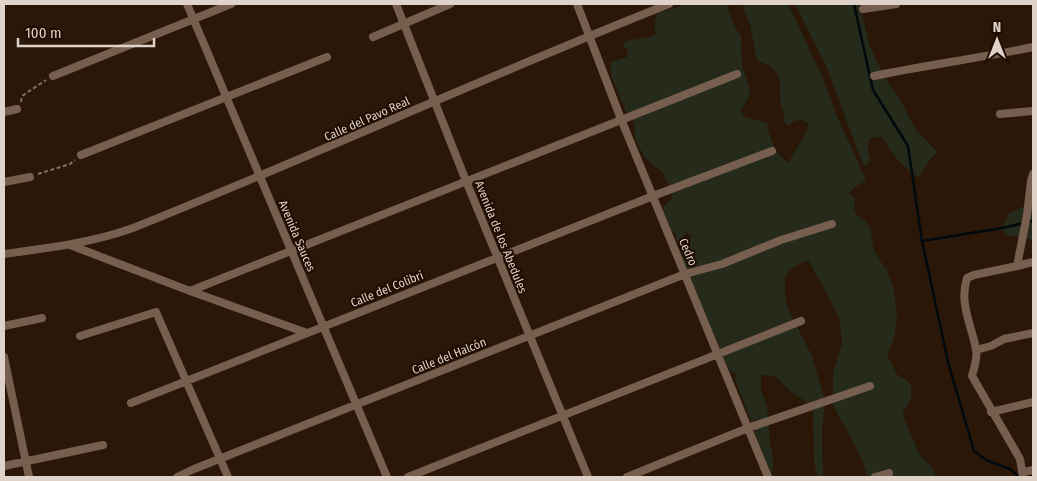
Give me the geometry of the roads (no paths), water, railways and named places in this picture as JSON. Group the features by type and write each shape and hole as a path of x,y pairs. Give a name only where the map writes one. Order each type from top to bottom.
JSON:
{"street":[{"name":"Avenida Sauces","path":"187,4 387,477"},
{"path":"53,76 231,4"},
{"name":"Avenida de los Abedules","path":"396,4 466,181 588,477"},
{"path":"373,37 405,25 450,4"},
{"name":"Cedro","path":"577,4 621,119 768,477"},
{"name":"Calle del Pavo Real","path":"4,254 70,245 114,235 133,228 670,4"},
{"path":"864,9 896,4"},
{"path":"874,76 1033,47"},
{"path":"81,155 327,57"},
{"path":"190,291 737,74"},
{"path":"4,112 17,109"},
{"path":"1000,114 1033,111"},
{"name":"Calle del Colibrí","path":"130,403 653,196 772,151"},
{"path":"1017,266 1033,174"},
{"path":"4,182 30,177"},
{"name":"Calle del Halcón","path":"177,477 220,458 685,274 722,264 782,240 832,224"},
{"path":"70,245 307,333"},
{"path":"1033,262 967,278 963,298 976,350 972,376 991,412 1020,459 1023,475 1033,470"},
{"path":"80,336 156,312 228,477"},
{"path":"4,326 42,318"},
{"path":"408,477 801,322"},
{"path":"976,350 1004,339 1033,333"},
{"path":"4,357 8,394 30,477"},
{"path":"627,477 748,428 870,386"},
{"path":"991,412 1033,402"},
{"path":"4,466 102,445"},
{"path":"875,477 889,473"}],"waterway":[{"path":"854,4 873,90 908,146 922,241 948,362 974,451 988,461 1010,469 1019,477"},
{"path":"922,241 1033,221"}]}
